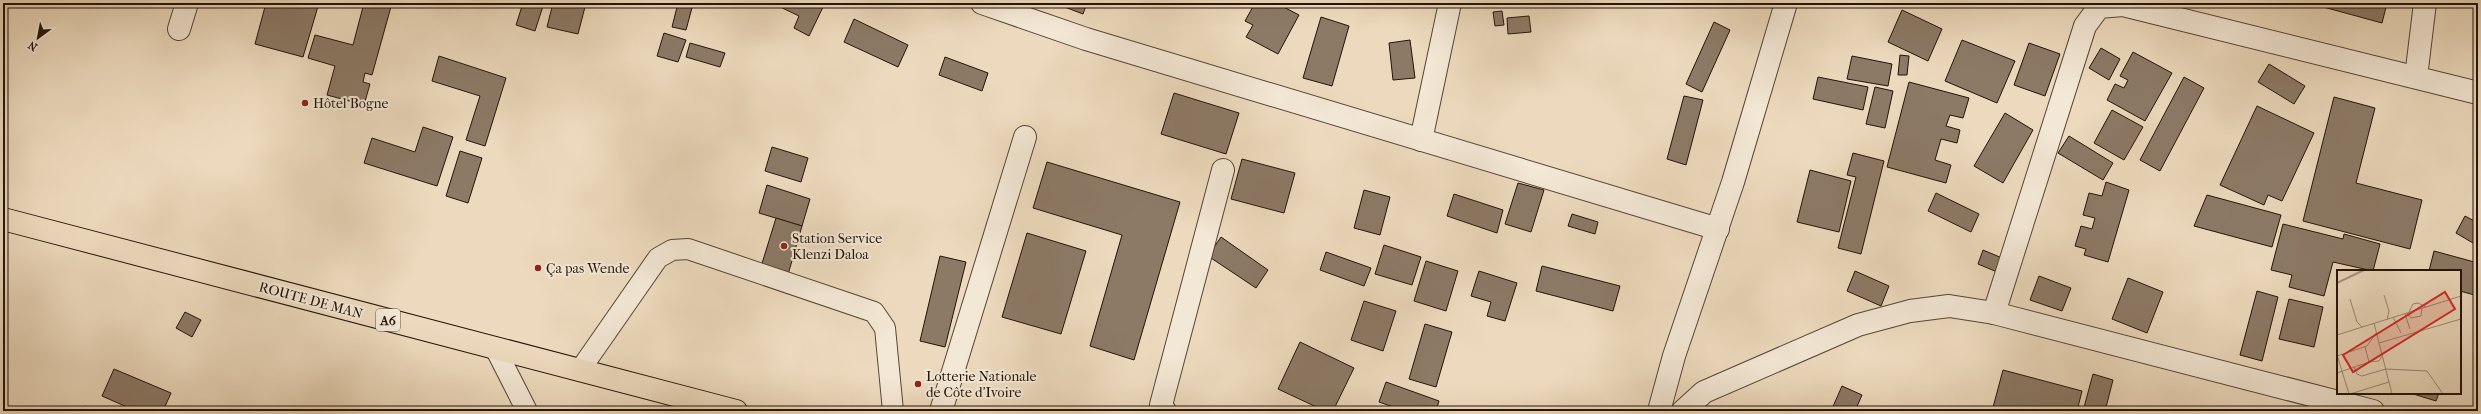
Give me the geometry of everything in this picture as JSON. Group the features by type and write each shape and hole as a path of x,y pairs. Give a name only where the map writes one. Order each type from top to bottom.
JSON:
{"highway":[{"name":"ROUTE DE MAN","path":"3,218 736,411"}],"street":[{"path":"180,29 187,3"},
{"path":"982,3 1086,39 1718,229"},
{"path":"1421,140 1450,3"},
{"path":"1659,411 1674,356 1718,229 1786,3"},
{"path":"2416,77 2425,3"},
{"path":"1994,313 2085,26 2097,5 2123,5 2478,93"},
{"path":"940,411 1025,137"},
{"path":"1164,411 1161,405 1223,170"},
{"path":"1683,411 1704,392 1858,325 1910,311 1949,306 1994,313 2374,411"}],"lane":[{"path":"580,370 658,258 672,250 688,249 874,312 885,328 893,411"},
{"path":"495,348 527,411"}],"building":[{"path":"266,3 319,3 303,57 255,44"},
{"path":"364,3 392,3 372,75 365,73 363,82 370,84 364,105 327,95 335,66 308,58 315,35 353,45"},
{"path":"523,3 544,3 535,31 516,25"},
{"path":"553,3 586,3 578,34 547,27"},
{"path":"678,3 693,4 686,30 672,27"},
{"path":"772,3 825,3 809,36 794,28 799,16"},
{"path":"1063,3 1087,3 1083,14 1062,6"},
{"path":"1255,3 1276,3 1299,15 1278,54 1246,37 1253,25 1245,21"},
{"path":"2317,3 2387,3 2382,23 2316,5"},
{"path":"1902,10 1942,29 1928,61 1888,42"},
{"path":"1502,11 1504,25 1495,26 1493,12"},
{"path":"1529,16 1531,32 1508,34 1507,18"},
{"path":"1321,17 1349,26 1332,86 1303,78"},
{"path":"854,19 908,45 898,67 844,42"},
{"path":"1714,22 1730,30 1702,92 1686,84"},
{"path":"664,33 686,40 678,62 657,56"},
{"path":"1410,40 1415,78 1393,80 1389,43"},
{"path":"1962,40 2015,61 1997,103 1945,81"},
{"path":"690,43 725,53 720,67 686,57"},
{"path":"2029,43 2060,54 2045,96 2014,85"},
{"path":"2101,48 2120,59 2109,80 2089,68"},
{"path":"2133,52 2172,73 2145,121 2107,100 2115,84 2124,88 2128,80 2120,76"},
{"path":"1900,55 1909,56 1907,75 1898,75"},
{"path":"439,56 506,78 485,146 466,140 480,96 432,81"},
{"path":"1852,56 1892,64 1888,86 1847,79"},
{"path":"945,57 988,73 982,91 939,75"},
{"path":"2269,64 2305,86 2294,104 2258,82"},
{"path":"1818,77 1868,87 1863,110 1813,99"},
{"path":"2184,77 2204,88 2160,171 2140,160"},
{"path":"1909,82 1969,98 1963,118 1950,115 1946,126 1960,130 1957,143 1941,139 1935,160 1951,165 1946,183 1887,167"},
{"path":"1875,87 1893,91 1885,128 1866,124"},
{"path":"1174,93 1239,113 1226,154 1161,134"},
{"path":"1684,96 1703,100 1686,165 1667,159"},
{"path":"2334,97 2375,108 2356,183 2422,200 2410,249 2303,221"},
{"path":"2257,106 2314,133 2282,201 2268,195 2264,205 2220,185"},
{"path":"2112,110 2143,127 2124,160 2094,143"},
{"path":"2005,113 2033,130 2003,183 1974,166"},
{"path":"423,127 453,137 437,186 364,163 372,138 415,152"},
{"path":"2069,136 2113,163 2103,180 2058,153"},
{"path":"772,147 808,158 801,182 765,171"},
{"path":"460,151 482,158 468,203 446,196"},
{"path":"1853,153 1884,161 1861,254 1838,248 1856,177 1847,175"},
{"path":"1242,159 1295,173 1284,213 1231,199"},
{"path":"1047,162 1180,202 1134,360 1090,346 1122,235 1033,208"},
{"path":"1810,170 1851,181 1839,232 1797,222"},
{"path":"2106,182 2129,190 2108,262 2084,255 2086,249 2075,246 2081,226 2092,229 2095,218 2083,215 2089,193 2102,196"},
{"path":"1518,183 1544,190 1531,232 1505,224"},
{"path":"767,185 810,199 802,226 759,213"},
{"path":"1364,190 1390,197 1380,235 1354,228"},
{"path":"1936,193 1979,214 1971,232 1928,211"},
{"path":"1454,194 1503,210 1497,233 1447,216"},
{"path":"2207,195 2281,215 2272,247 2194,226"},
{"path":"1572,214 1598,222 1595,234 1568,226"},
{"path":"2465,216 2478,223 2478,246 2456,233"},
{"path":"776,218 802,226 787,278 760,270"},
{"path":"2283,224 2343,239 2344,234 2380,244 2373,270 2333,262 2324,296 2289,287 2292,275 2271,270"},
{"path":"1027,233 1086,251 1061,334 1002,317"},
{"path":"1221,237 1268,270 1256,288 1208,256"},
{"path":"1384,245 1421,257 1412,285 1375,274"},
{"path":"1983,250 2002,258 1997,272 1978,264"},
{"path":"2434,251 2478,263 2478,296 2461,291 2461,270 2429,270"},
{"path":"1326,252 1371,268 1364,286 1320,270"},
{"path":"940,256 966,262 945,347 920,341"},
{"path":"1426,261 1458,271 1446,311 1414,301"},
{"path":"1542,266 1620,286 1613,311 1536,291"},
{"path":"1479,271 1517,283 1505,321 1487,316 1491,302 1471,296"},
{"path":"1855,271 1889,286 1881,306 1847,291"},
{"path":"2039,276 2071,288 2062,311 2030,300"},
{"path":"2128,278 2163,292 2147,333 2112,319"},
{"path":"2257,291 2278,297 2262,361 2240,355"},
{"path":"2289,299 2323,307 2314,347 2279,339"},
{"path":"1364,301 1396,311 1383,351 1351,340"},
{"path":"185,312 201,320 192,337 176,328"},
{"path":"1425,324 1452,332 1436,387 1409,379"},
{"path":"1300,342 1354,368 1333,411 1325,411 1278,389"},
{"path":"114,369 171,393 163,411 136,411 102,396"},
{"path":"2003,370 2082,391 2077,411 1992,411"},
{"path":"2093,374 2113,380 2105,411 2083,411"},
{"path":"1386,382 1439,401 1436,411 1405,411 1379,402"},
{"path":"1842,386 1862,395 1855,411 1831,411"},
{"path":"2413,394 2439,394 2436,401"},
{"path":"85,406 96,411 83,411"}],"place":[{"name":"Hôtel Bogne","path":"305,103"},
{"name":"Station Service Klenzi Daloa","path":"784,246"},
{"name":"Ça pas Wende","path":"538,268"},
{"name":"Lotterie Nationale de Côte d'Ivoire","path":"918,384"}]}
